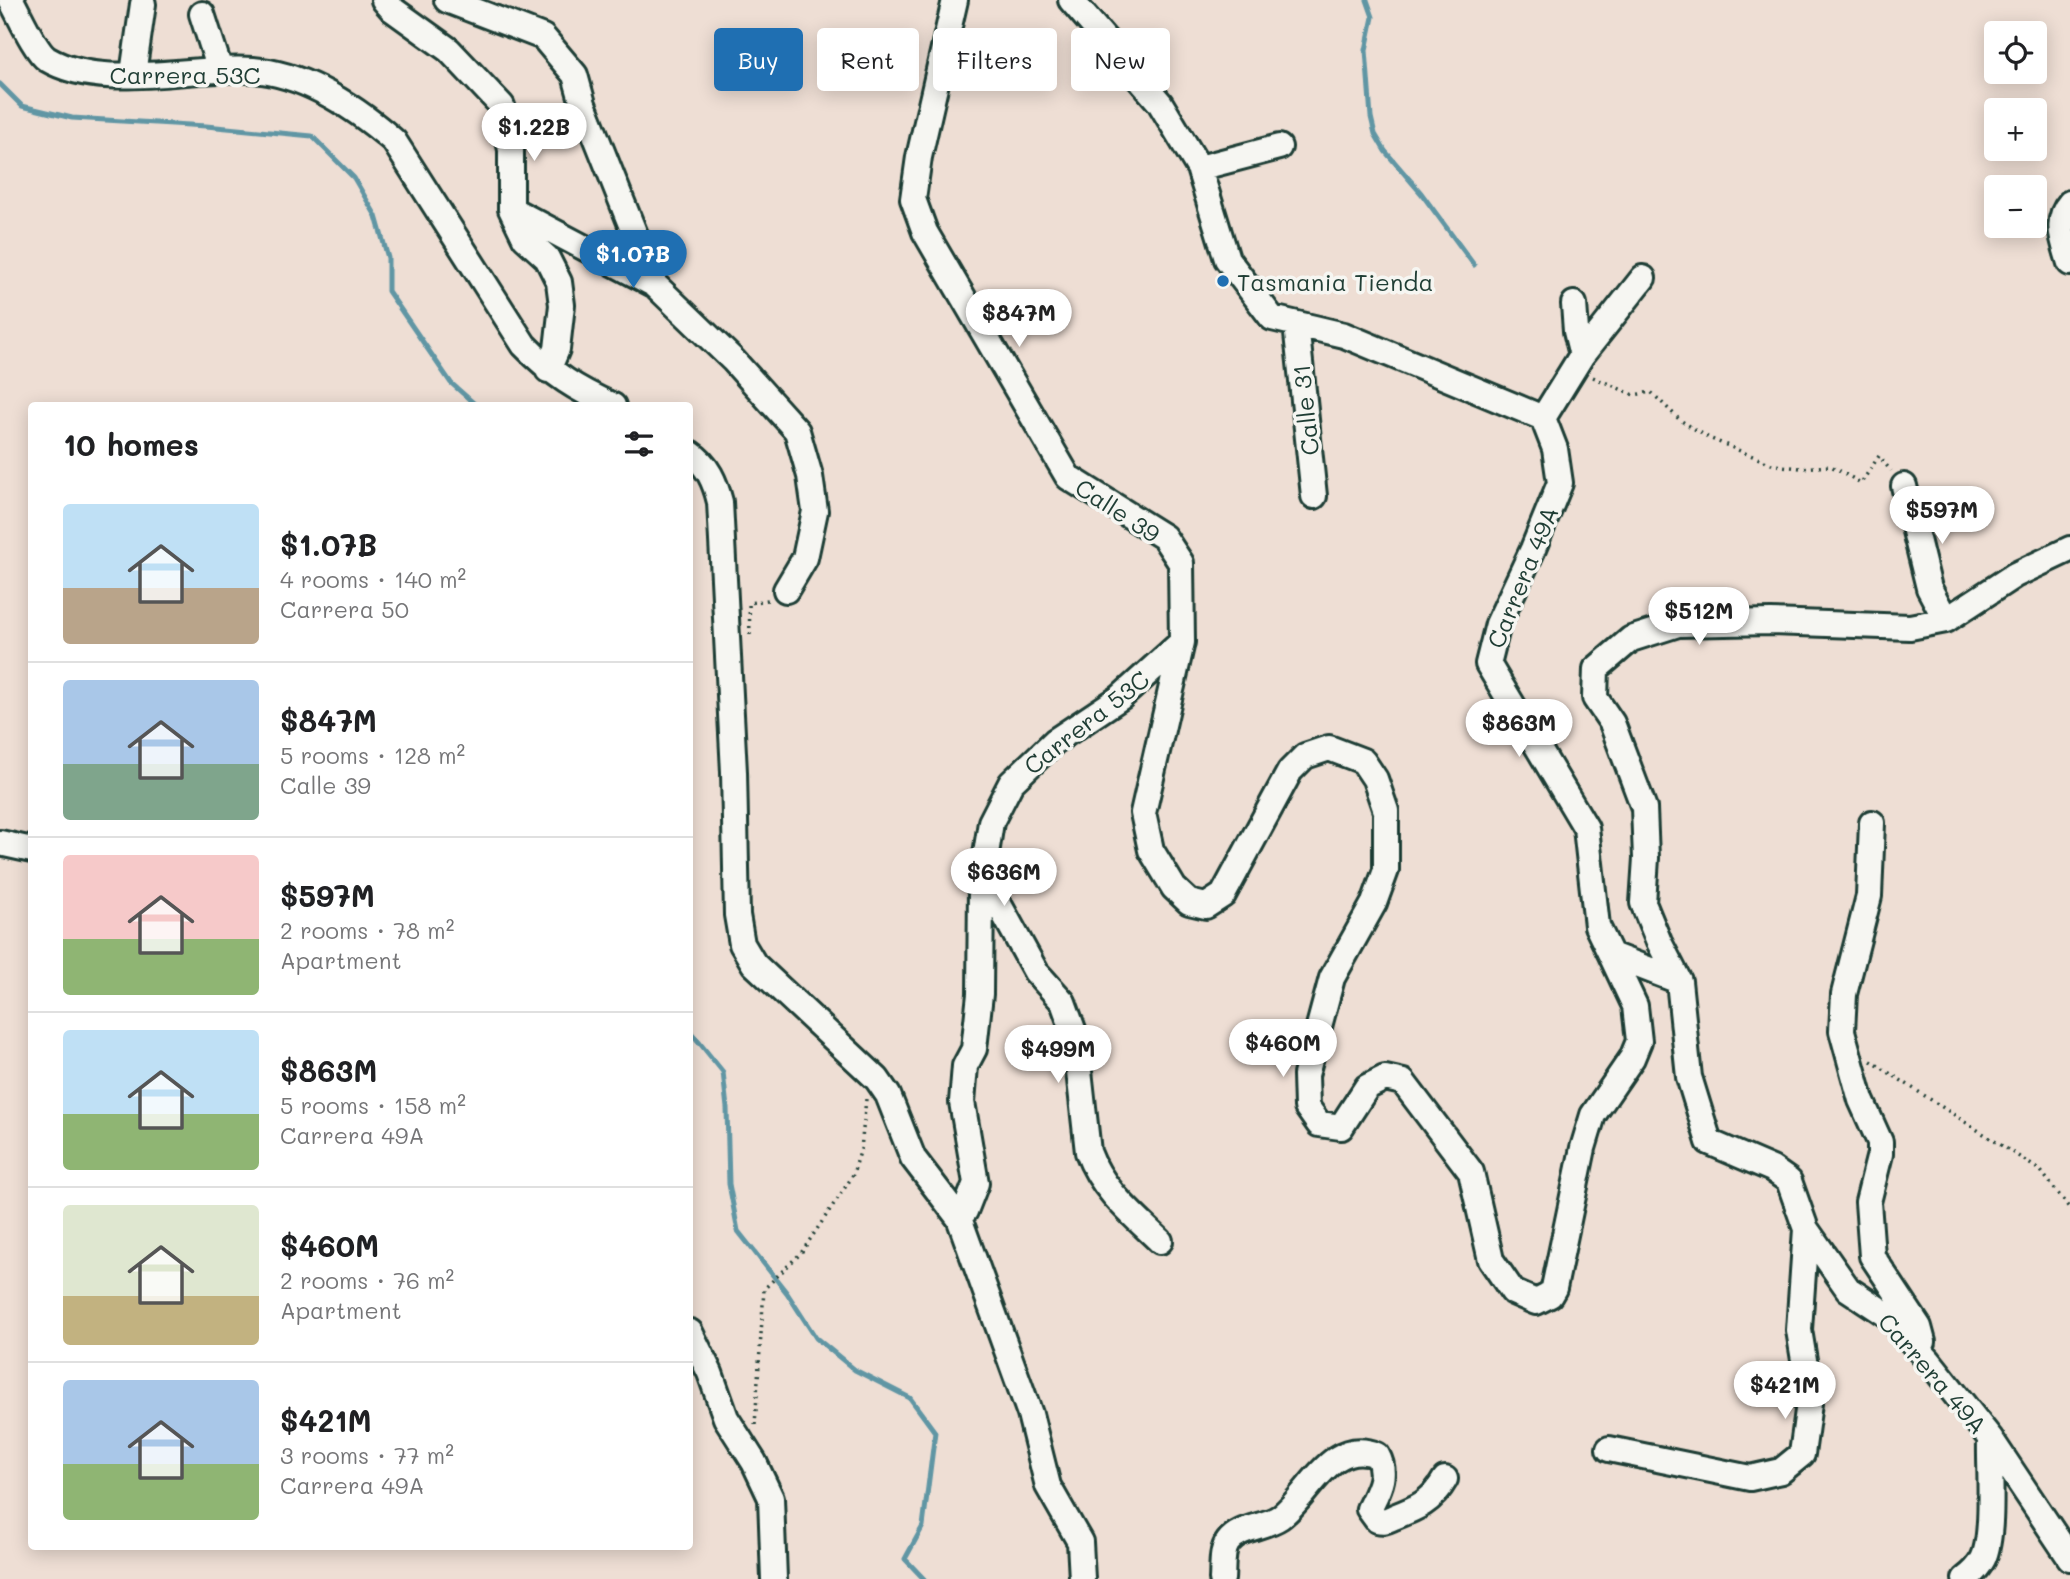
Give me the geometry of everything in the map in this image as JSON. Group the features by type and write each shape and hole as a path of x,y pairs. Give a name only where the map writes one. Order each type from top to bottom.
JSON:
{"street":[{"name":"Carrera 53C","path":"11,0 45,58 83,72 133,74 255,70 295,80 366,117 394,141 524,345 548,370 573,387 605,402"},
{"path":"384,0 392,9 449,50 502,106 511,150 512,209 525,239 547,258 559,282 562,305 557,349 548,370"},
{"path":"447,0 543,37 575,75 583,104 655,285"},
{"name":"Calle 39","path":"955,0 919,157 913,199 921,221 1068,477 1164,537 1181,562 1182,642 1143,813 1151,850 1174,888 1189,902 1206,906 1223,895 1290,771 1305,756 1329,748 1363,761 1375,779 1387,811 1386,870 1374,903 1332,978 1306,1075 1307,1107 1319,1124 1341,1127 1367,1087 1385,1078 1403,1082 1471,1172 1490,1260 1513,1292 1536,1302 1550,1295 1554,1288 1583,1148 1593,1115 1632,1058 1639,1041 1634,1006 1611,955"},
{"path":"1071,0 1160,103 1199,168 1227,259 1272,318 1344,335 1543,418 1582,355 1643,278"},
{"path":"133,74 144,4"},
{"path":"202,14 220,70"},
{"path":"1199,168 1279,147"},
{"path":"2070,203 2064,210 2060,230 2070,263"},
{"path":"512,209 655,285 733,360 797,431 810,475 815,511 805,558 786,590"},
{"path":"1574,304 1576,331 1582,355"},
{"name":"Calle 31","path":"1296,324 1314,496"},
{"name":"Carrera 49A","path":"1543,418 1555,449 1560,483 1534,549 1498,624 1489,664 1586,828 1597,926 1611,955"},
{"path":"693,455 699,459 715,482 720,502 734,772 737,915 742,944 754,964 877,1079 888,1095 913,1158 959,1218 1030,1414 1048,1486 1080,1542 1082,1579"},
{"path":"1904,486 1929,588 1946,620"},
{"path":"1679,981 1643,903 1646,858 1644,808 1612,723 1595,698 1596,669 1631,639 1678,624 1771,622 1910,627 1946,620 2015,575 2070,549"},
{"name":"Carrera 53C","path":"959,1218 965,1212 976,1183 962,1102 965,1066 974,1049 980,994 981,886 990,822 1011,783 1055,741 1121,697 1182,642"},
{"path":"1872,823 1868,896 1844,994 1842,1031 1861,1100 1880,1142 1880,1154 1868,1202 1872,1256 1919,1327 1929,1361"},
{"path":"0,843 28,849"},
{"path":"981,886 990,890 1036,972 1063,1002 1075,1035 1088,1152 1093,1167 1108,1189 1160,1241"},
{"path":"1611,955 1679,981"},
{"name":"Carrera 49A","path":"1679,981 1689,1077 1709,1142 1772,1169 1789,1181 1806,1228 1848,1289 1889,1316 1929,1361 1990,1438 2070,1558"},
{"path":"1609,1450 1750,1478 1781,1471 1802,1454 1810,1396 1800,1331 1806,1228"},
{"path":"693,1338 710,1373 726,1418 754,1462 771,1498 774,1579"},
{"path":"1965,1579 1974,1572 1984,1556 1989,1533 1990,1438"},
{"path":"1222,1579 1224,1548 1228,1541 1241,1532 1282,1516 1317,1476 1342,1454 1362,1451 1377,1455 1380,1460 1382,1480 1369,1508 1377,1520 1388,1520 1416,1510 1433,1497 1445,1479"}],"path":[{"path":"1557,395 1594,377 1634,395 1651,392 1679,420 1699,432 1774,465 1800,468 1831,466 1861,483 1879,456 1904,486"},
{"path":"750,641 749,603 767,600 786,590"},
{"path":"1864,1054 1871,1062 2041,1171 2070,1209"},
{"path":"754,1462 764,1289 801,1253 852,1177 861,1150 867,1094 877,1079"}],"waterway":[{"path":"1367,0 1373,17 1366,50 1371,117 1375,134 1385,151 1421,193 1474,265"},
{"path":"0,84 22,106 72,118 312,136 354,178 376,216 388,258 388,291 451,383 472,402"},
{"path":"693,1035 723,1072 729,1184 738,1231 787,1293 816,1338 855,1370 910,1398 935,1432 923,1526 905,1559 924,1579"}],"place":[{"name":"Tasmania Tienda","path":"1223,281"}]}
